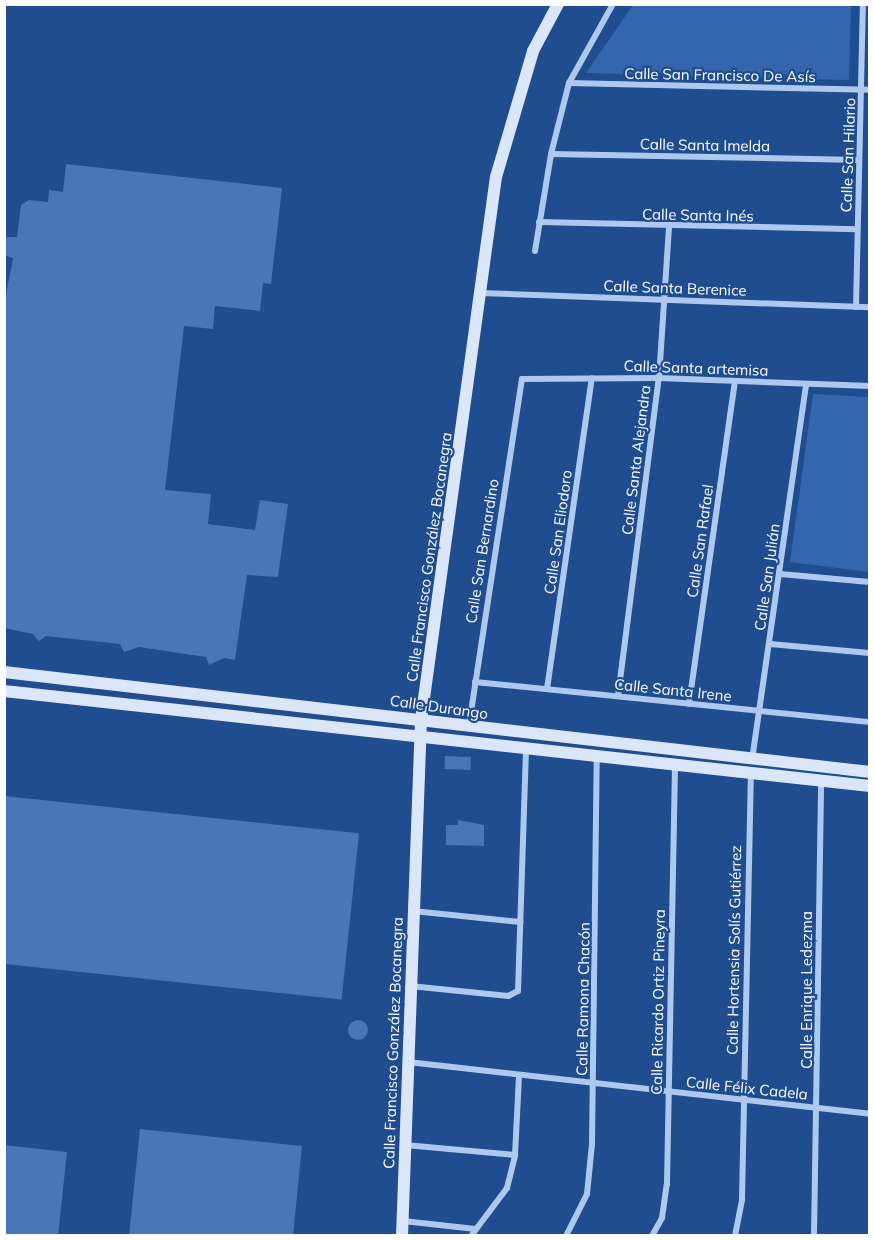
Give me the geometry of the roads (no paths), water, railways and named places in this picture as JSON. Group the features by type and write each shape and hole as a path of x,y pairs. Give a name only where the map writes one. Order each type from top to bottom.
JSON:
{"main road":[{"name":"Calle Francisco González Bocanegra","path":"402,1236 412,911 421,720 496,177 515,100 533,51 558,4"},
{"name":"Calle Durango","path":"4,672 421,720 751,766 821,780 870,786"},
{"name":"Calle Durango","path":"4,692 675,767 751,766 870,772"}],"street":[{"path":"535,251 551,154 569,83 614,4"},
{"name":"Calle San Hilario","path":"856,307 863,4"},
{"name":"Calle San Francisco De Asís","path":"569,83 870,90"},
{"name":"Calle Santa Imelda","path":"551,154 859,160"},
{"name":"Calle Santa Inés","path":"539,222 669,227 857,229"},
{"name":"Calle Santa Alejandra","path":"618,696 659,378 666,300 669,227"},
{"name":"Calle Santa Berenice","path":"481,293 870,307"},
{"name":"Calle San Eliodoro","path":"547,689 592,378"},
{"name":"Calle Santa artemisa","path":"522,379 659,378 870,386"},
{"name":"Calle San Bernardino","path":"468,727 522,379"},
{"name":"Calle San Rafael","path":"689,704 735,381"},
{"name":"Calle San Julián","path":"751,766 806,384"},
{"path":"780,574 870,582"},
{"path":"770,644 870,653"},
{"name":"Calle Santa Irene","path":"475,682 870,722"},
{"path":"410,986 508,996 516,994 526,750"},
{"name":"Calle Ramona Chacón","path":"567,1236 587,1194 594,1083 597,758"},
{"name":"Calle Hortensia Solís Gutiérrez","path":"735,1236 742,1199 751,766"},
{"name":"Calle Ricardo Ortiz Pineyra","path":"652,1236 662,1218 667,1184 675,767"},
{"name":"Calle Enrique Ledezma","path":"814,1236 818,1108 821,780"},
{"path":"412,911 520,922"},
{"name":"Calle Félix Cadela","path":"408,1062 870,1114"},
{"path":"471,1236 507,1188 515,1155 519,1075"},
{"path":"405,1146 515,1155"},
{"path":"403,1221 476,1229"}]}
